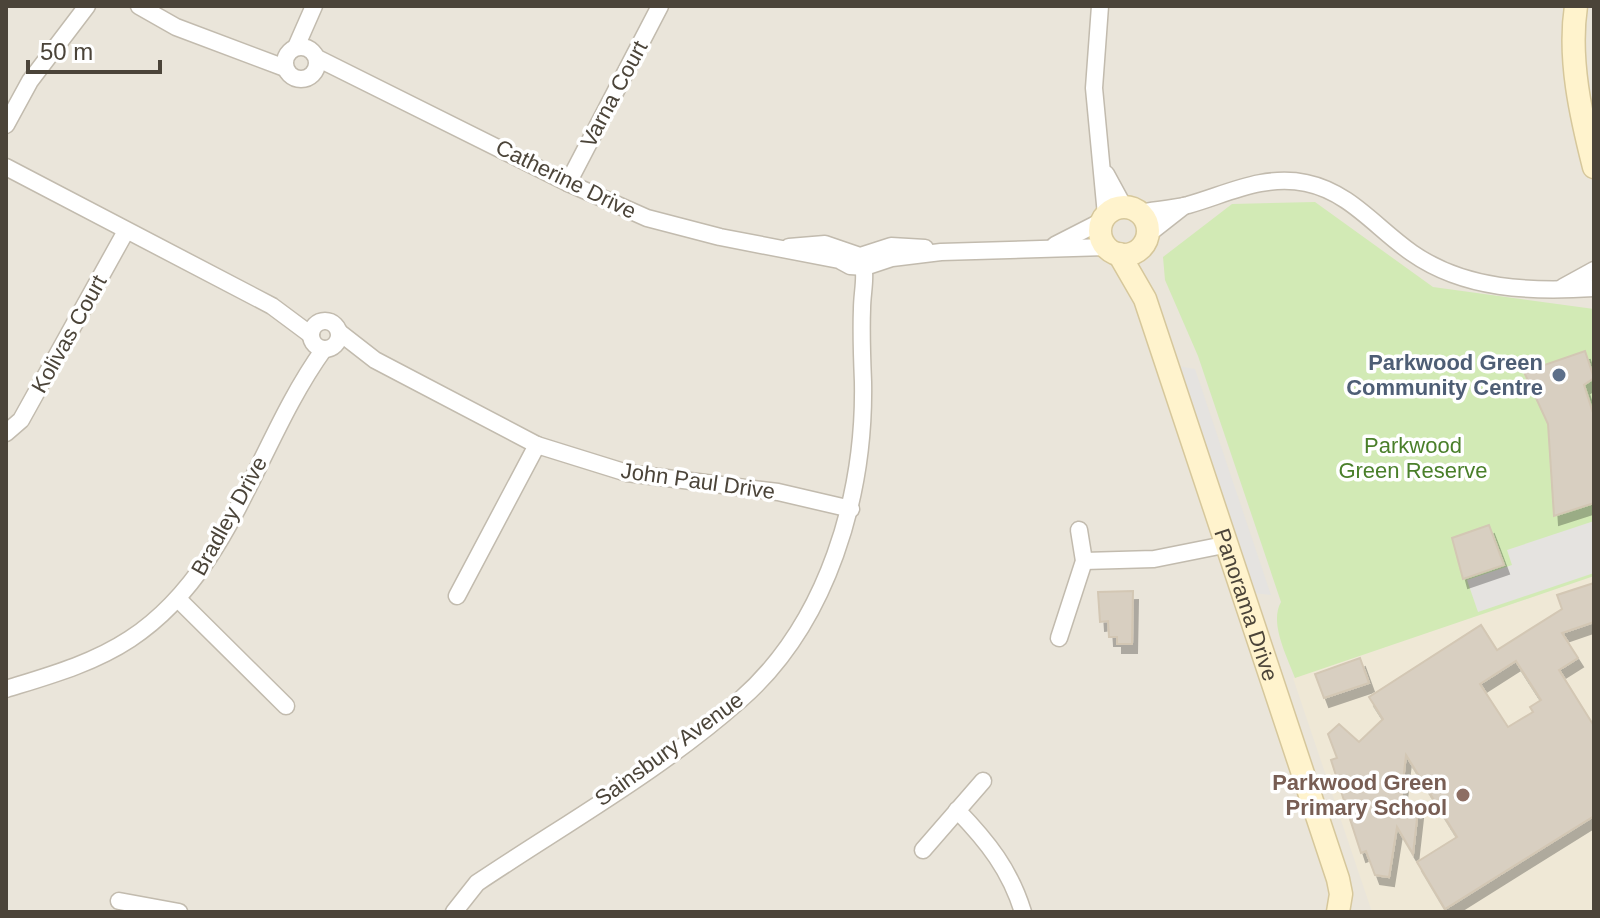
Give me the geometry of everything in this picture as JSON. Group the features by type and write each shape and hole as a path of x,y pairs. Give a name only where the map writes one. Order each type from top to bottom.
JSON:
{"street":[{"path":"6,125 30,81 87,6"},
{"name":"Catherine Drive","path":"139,6 176,27 285,68 291,76 301,80 306,56"},
{"path":"285,68 306,56 314,6"},
{"name":"Varna Court","path":"568,183 660,6"},
{"path":"1100,6 1094,88 1101,162 1118,214 1147,227 1128,246"},
{"path":"1576,6 1573,27 1579,101 1594,167"},
{"name":"Catherine Drive","path":"231,49 306,56 407,100 568,183 647,218 720,237 861,264"},
{"name":"John Paul Drive","path":"6,167 272,306 321,321"},
{"path":"1050,248 1118,214 1186,205 1271,180 1304,182 1342,196 1414,254 1457,275 1497,286 1594,288"},
{"path":"861,264 941,252 1128,246 1186,205"},
{"path":"1118,214 1100,234 1128,246"},
{"name":"Kolivas Court","path":"6,433 21,420 126,231"},
{"name":"Panorama Drive","path":"1128,246 1338,879 1338,912"},
{"name":"Sainsbury Avenue","path":"454,912 477,883 670,754 742,699 780,655 822,588 851,509 863,424 861,264"},
{"path":"1562,287 1594,270"},
{"name":"John Paul Drive","path":"272,306 319,343 375,360"},
{"path":"321,321 330,322 339,332 337,341 319,343 314,326 321,321"},
{"name":"John Paul Drive","path":"339,332 375,360 537,445 627,473 778,492 851,509"},
{"name":"Bradley Drive","path":"6,689 90,661 130,639 179,600 216,548 319,343"},
{"path":"457,596 537,445"},
{"path":"1059,638 1084,561 1079,530"},
{"path":"1084,561 1154,559 1229,544"},
{"path":"179,600 286,706"},
{"path":"923,850 983,781"},
{"path":"957,810 991,846 1013,881 1023,912"},
{"path":"119,901 179,912"}],"shaded area":[{"path":"6,6 1594,6 1594,912 6,912"},
{"path":"1178,366 1195,369 1271,595 1253,593"},
{"path":"1594,521 1594,573 1478,612 1467,580 1512,565 1507,550"},
{"name":"Parkwood Green Primary School","path":"1594,576 1594,912 1372,912 1293,678"}],"green space":[{"name":"Parkwood Green Reserve","path":"1315,202 1433,287 1594,309 1594,576 1295,678 1278,629 1281,602 1198,356 1165,280 1163,257 1232,204"}],"building":[{"path":"1585,351 1594,378 1584,385 1594,416 1594,503 1554,516 1548,424 1524,372"},
{"path":"1489,525 1504,565 1463,579 1452,538"},
{"name":"Parkwood Green Primary School","path":"1594,583 1594,622 1562,633 1578,658 1559,670 1594,726 1594,816 1445,909 1417,862 1457,837 1406,755 1400,808 1418,810 1413,854 1397,827 1389,877 1375,875 1366,851 1361,853 1331,760 1337,758 1328,734 1339,724 1359,742 1383,719 1369,697 1481,625 1497,650 1562,609 1557,595","holes":["1516,661 1541,700 1530,707 1533,712 1508,727 1480,684"]},
{"path":"1133,591 1132,644 1117,644 1117,637 1109,637 1108,621 1100,622 1098,592"},
{"path":"1360,658 1369,683 1324,698 1315,674"}],"place":[{"name":"Parkwood Green Community Centre","path":"1559,375"},
{"name":"Parkwood Green Primary School","path":"1463,795"}]}
